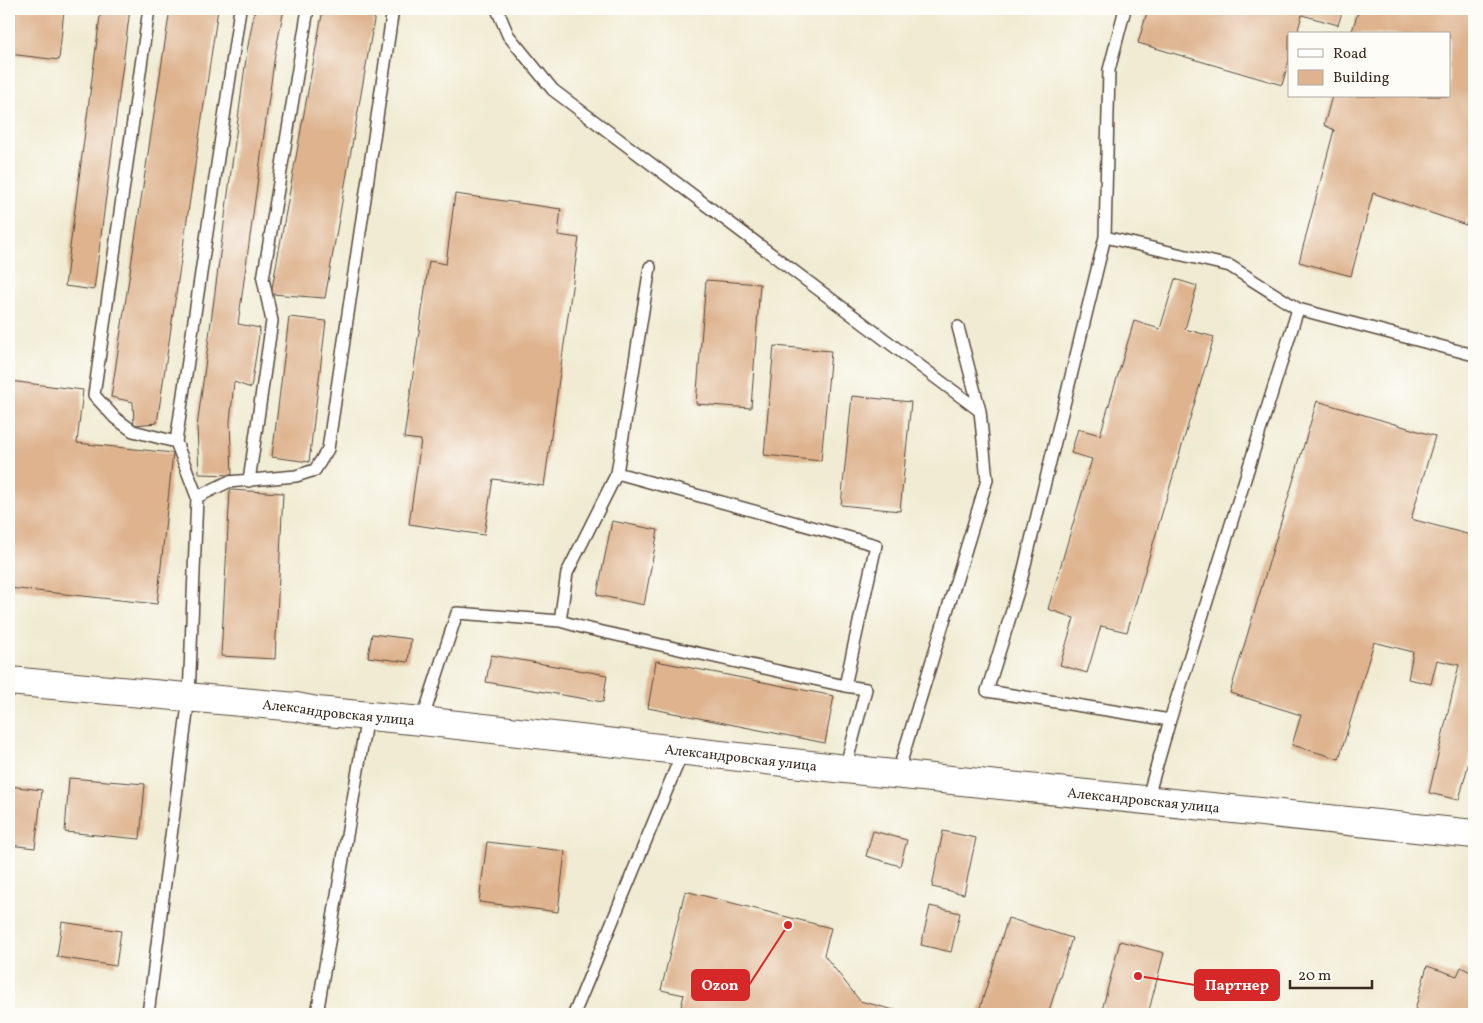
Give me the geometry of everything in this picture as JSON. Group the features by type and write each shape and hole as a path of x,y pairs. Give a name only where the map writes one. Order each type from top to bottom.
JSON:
{"street":[{"name":"Александровская улица","path":"9,681 296,707 317,711 422,721 897,775 1474,834"}],"lane":[{"path":"149,9 94,395 115,418 133,431 176,442"},
{"path":"148,1014 189,697 197,498 176,442 240,9"},
{"path":"249,481 272,321 263,280 308,9"},
{"path":"197,498 228,482 296,476 315,470 328,449 393,9"},
{"path":"497,9 508,35 553,90 980,411"},
{"path":"1125,9 1109,70 1104,237 1020,585 987,691 1170,720"},
{"path":"1104,237 1230,266 1298,309 1474,356"},
{"path":"560,620 567,573 617,473 650,267"},
{"path":"1146,800 1298,309"},
{"path":"897,775 987,480 980,411 958,327"},
{"path":"617,473 876,545 845,686"},
{"path":"422,721 457,613 560,620 585,628 845,686 866,689 845,769"},
{"path":"317,1014 367,716"},
{"path":"574,1014 683,751"}],"building":[{"path":"9,9 64,9 59,60 9,54"},
{"path":"101,9 130,9 94,290 65,286"},
{"path":"170,9 218,9 157,423 134,425 133,402 111,397"},
{"path":"255,9 284,9 275,54 238,324 260,328 251,388 234,382 230,422 232,475 199,474 197,427 247,51"},
{"path":"323,9 376,9 325,298 271,294"},
{"path":"1148,9 1343,9 1338,25 1302,15 1298,32 1288,32 1288,64 1282,85 1138,43"},
{"path":"1359,9 1474,9 1474,199 1466,225 1373,193 1351,276 1299,262 1334,130 1324,125 1331,98 1450,98 1450,32 1352,32"},
{"path":"455,194 561,209 558,235 579,238 544,486 493,479 484,535 409,524 421,440 404,438 429,261 446,264"},
{"path":"1175,279 1197,286 1185,329 1214,337 1127,632 1101,626 1087,673 1060,665 1074,618 1048,609 1092,459 1071,453 1078,429 1100,435 1134,321 1160,329"},
{"path":"706,280 760,284 751,408 696,404"},
{"path":"289,317 326,321 309,462 272,457"},
{"path":"774,346 831,351 821,461 764,455"},
{"path":"9,381 83,390 77,443 173,453 157,604 9,588"},
{"path":"852,396 911,402 900,511 841,505"},
{"path":"1317,401 1435,436 1411,519 1474,536 1474,742 1459,800 1429,793 1459,665 1437,660 1431,684 1408,679 1413,652 1374,642 1339,759 1292,745 1301,715 1230,693"},
{"path":"230,490 283,493 275,659 221,656"},
{"path":"612,521 658,530 644,605 597,595"},
{"path":"372,634 411,639 408,662 368,657"},
{"path":"491,655 607,675 603,702 486,682"},
{"path":"656,661 834,696 825,743 648,708"},
{"path":"69,778 145,784 140,839 65,832"},
{"path":"9,786 42,790 35,848 9,845"},
{"path":"873,831 907,840 900,866 866,856"},
{"path":"943,831 976,838 964,894 932,887"},
{"path":"487,842 565,851 558,912 479,902"},
{"path":"685,891 831,928 824,955 860,1001 909,1014 679,1014 684,995 661,990"},
{"path":"930,906 960,913 951,952 921,945"},
{"path":"1008,918 1072,938 1048,1014 978,1014"},
{"path":"62,922 121,931 116,966 57,957"},
{"path":"1120,941 1164,953 1148,1014 1101,1014"},
{"path":"1427,966 1457,976 1461,967 1474,974 1474,1014 1414,1014"}],"place":[{"name":"Ozon","path":"788,925"},
{"name":"Партнер","path":"1138,976"}]}
